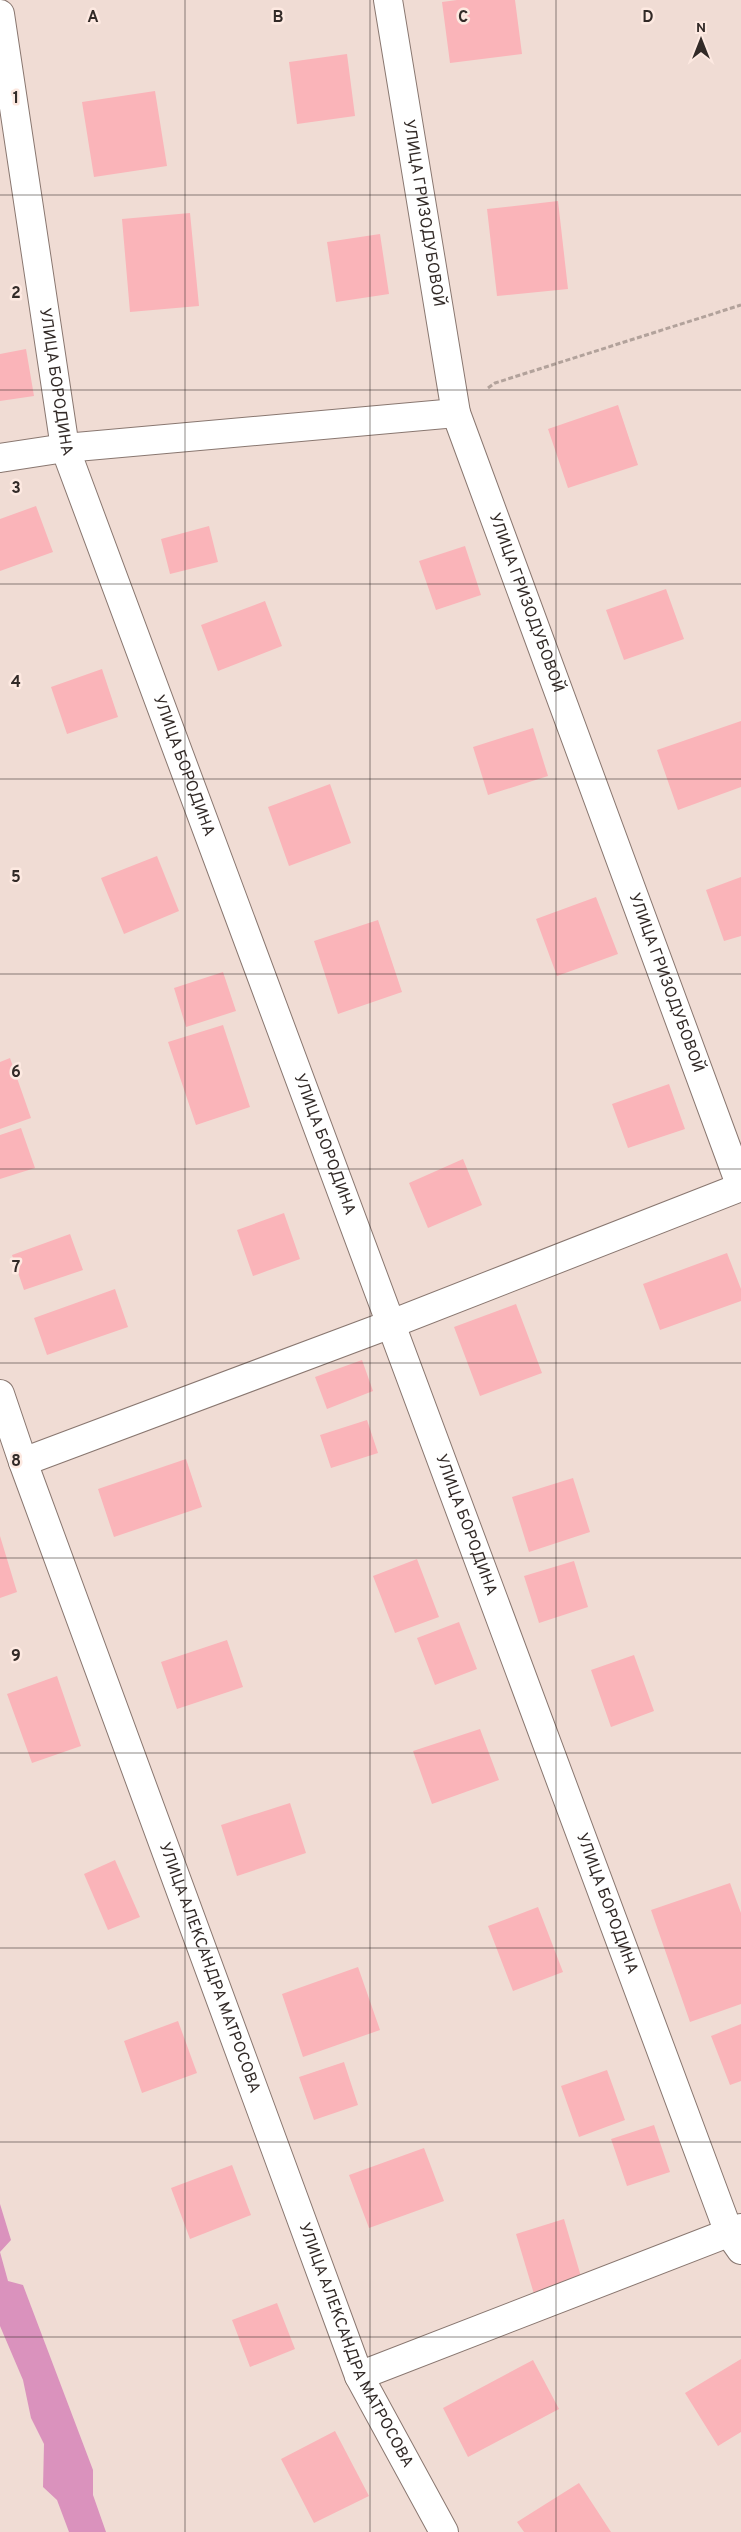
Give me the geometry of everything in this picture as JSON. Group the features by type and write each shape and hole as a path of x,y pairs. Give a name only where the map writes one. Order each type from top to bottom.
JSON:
{"street":[{"name":"УЛИЦА ГРИЗОДУБОВОЙ","path":"388,0 456,413 741,1187"},
{"name":"УЛИЦА БОРОДИНА","path":"0,14 65,448 391,1324 737,2237"},
{"path":"0,458 65,448 456,413"},
{"path":"23,1462 391,1324 741,1187"},
{"name":"УЛИЦА АЛЕКСАНДРА МАТРОСОВА","path":"0,1394 23,1462 359,2376 444,2532"},
{"path":"359,2376 737,2237"}],"path":[{"path":"456,413 494,383 741,305"}],"shaded area":[{"path":"0,2204 11,2240 0,2252"},
{"path":"0,2252 8,2281 23,2285 93,2470 93,2495 106,2532 69,2532 57,2500 43,2487 44,2444 31,2418 23,2380 0,2326"}],"building":[{"path":"457,0 515,0 522,54 450,63 442,2"},
{"path":"347,54 355,116 297,124 289,62"},
{"path":"155,91 167,166 94,177 82,102"},
{"path":"558,201 568,289 497,296 487,209"},
{"path":"190,213 199,306 130,312 122,219"},
{"path":"380,234 389,294 336,302 327,242"},
{"path":"26,349 34,396 0,401 0,354"},
{"path":"618,405 638,465 568,488 548,429"},
{"path":"36,506 53,552 0,571 0,519"},
{"path":"209,526 218,562 170,574 161,539"},
{"path":"465,546 481,595 436,610 419,561"},
{"path":"666,589 684,639 624,660 606,610"},
{"path":"265,601 282,646 218,671 201,625"},
{"path":"102,669 118,717 67,734 51,687"},
{"path":"741,721 741,787 678,810 657,750"},
{"path":"533,728 548,776 488,795 473,747"},
{"path":"330,784 351,843 289,866 268,807"},
{"path":"157,856 179,911 124,934 101,878"},
{"path":"741,877 741,936 724,941 706,890"},
{"path":"596,897 618,954 557,976 536,919"},
{"path":"378,920 402,992 338,1014 314,941"},
{"path":"223,972 236,1011 186,1027 174,988"},
{"path":"223,1025 250,1107 196,1125 168,1042"},
{"path":"10,1058 31,1118 0,1129 0,1062"},
{"path":"669,1084 685,1129 628,1148 612,1104"},
{"path":"21,1128 35,1168 0,1179 0,1135"},
{"path":"463,1159 482,1205 428,1228 409,1183"},
{"path":"284,1213 300,1259 253,1276 237,1230"},
{"path":"70,1234 83,1270 24,1290 12,1255"},
{"path":"727,1253 741,1289 741,1301 660,1330 643,1284"},
{"path":"115,1289 128,1327 47,1355 34,1318"},
{"path":"516,1304 542,1373 480,1396 454,1327"},
{"path":"362,1360 373,1391 327,1409 315,1377"},
{"path":"367,1420 378,1453 331,1468 320,1435"},
{"path":"186,1459 202,1507 114,1537 98,1489"},
{"path":"573,1478 590,1532 529,1552 512,1497"},
{"path":"0,1536 17,1592 0,1598"},
{"path":"417,1559 439,1617 395,1633 373,1576"},
{"path":"574,1561 588,1607 539,1623 524,1576"},
{"path":"459,1622 477,1669 435,1685 417,1638"},
{"path":"227,1640 243,1687 177,1709 161,1662"},
{"path":"634,1655 654,1711 611,1727 591,1670"},
{"path":"57,1676 81,1746 32,1763 7,1694"},
{"path":"480,1729 499,1780 432,1804 413,1751"},
{"path":"290,1803 306,1853 237,1876 221,1825"},
{"path":"115,1860 140,1917 108,1930 84,1874"},
{"path":"730,1883 741,1913 741,2004 690,2022 651,1910"},
{"path":"538,1907 563,1972 513,1991 488,1926"},
{"path":"358,1967 380,2030 303,2057 282,1994"},
{"path":"178,2021 197,2073 142,2093 124,2041"},
{"path":"741,2024 741,2081 730,2085 711,2036"},
{"path":"344,2062 358,2105 314,2120 299,2077"},
{"path":"607,2070 625,2120 579,2137 561,2086"},
{"path":"654,2125 670,2172 627,2186 611,2139"},
{"path":"424,2148 444,2201 369,2228 349,2175"},
{"path":"232,2165 251,2215 190,2239 171,2188"},
{"path":"564,2219 582,2280 534,2294 516,2234"},
{"path":"277,2303 295,2349 250,2367 232,2320"},
{"path":"741,2359 741,2432 718,2446 685,2393"},
{"path":"533,2360 559,2409 468,2457 443,2408"},
{"path":"335,2431 369,2496 314,2523 281,2459"},
{"path":"579,2483 611,2532 524,2532 517,2522"}]}
